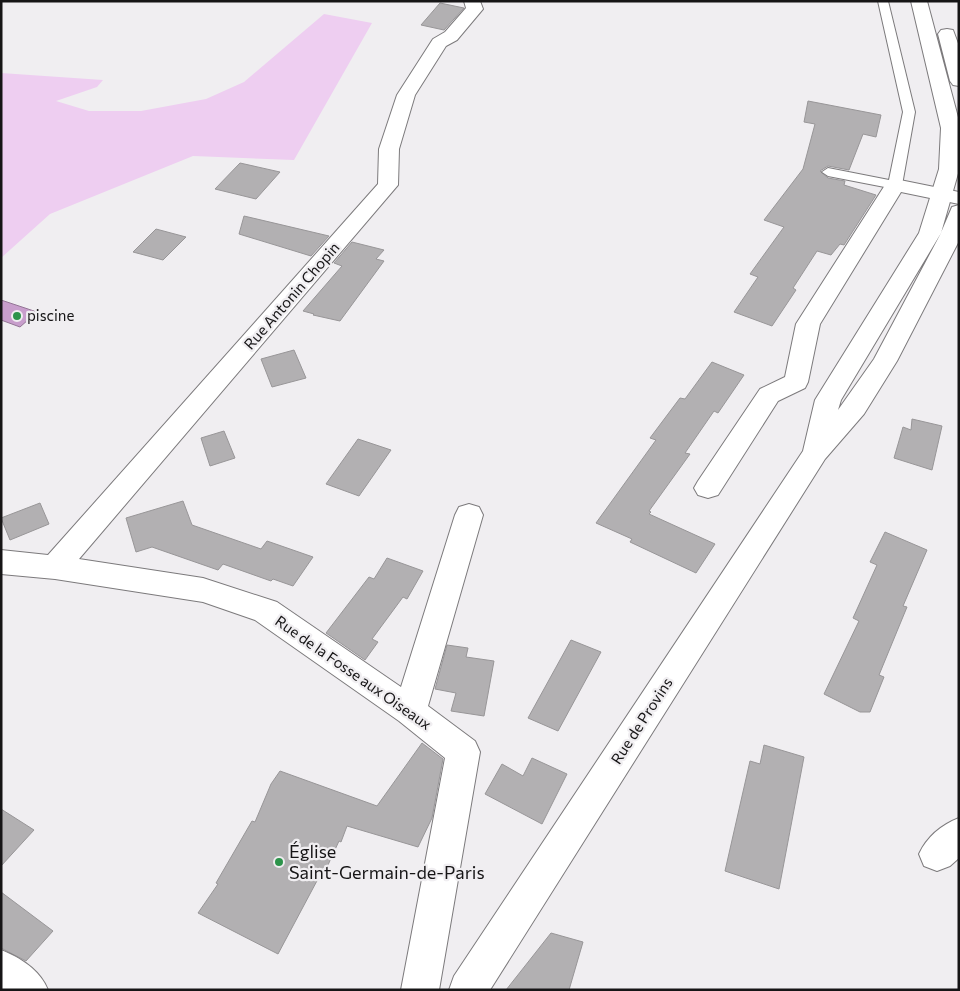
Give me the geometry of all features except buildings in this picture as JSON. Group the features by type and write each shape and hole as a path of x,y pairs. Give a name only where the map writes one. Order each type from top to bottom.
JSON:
{"street":[{"name":"Rue Antonin Chopin","path":"55,567 388,186 389,148 406,94 439,42 451,36 475,8 472,1"},
{"name":"Rue de Provins","path":"468,990 816,452 855,408 885,361 951,235 954,170 951,128 919,1"},
{"path":"942,15 959,81"},
{"path":"708,488 769,395 796,382 808,324 895,185 953,201"},
{"path":"410,711 469,515"},
{"name":"Rue de la Fosse aux Oiseaux","path":"1,562 55,567 203,590 266,611 410,711 463,752 420,990"},
{"path":"1,969 29,990"}],"lane":[{"path":"828,172 895,185 909,112 883,1"}],"shaded area":[{"path":"324,14 372,23 294,160 193,156 50,214 1,258 1,73 103,80 97,87 56,101 89,111 141,111 206,99 244,82"},
{"name":"piscine","path":"1,300 37,312 20,327 1,320"}],"place":[{"name":"piscine","path":"17,316"},
{"name":"Église Saint-Germain-de-Paris","path":"279,862"}]}
